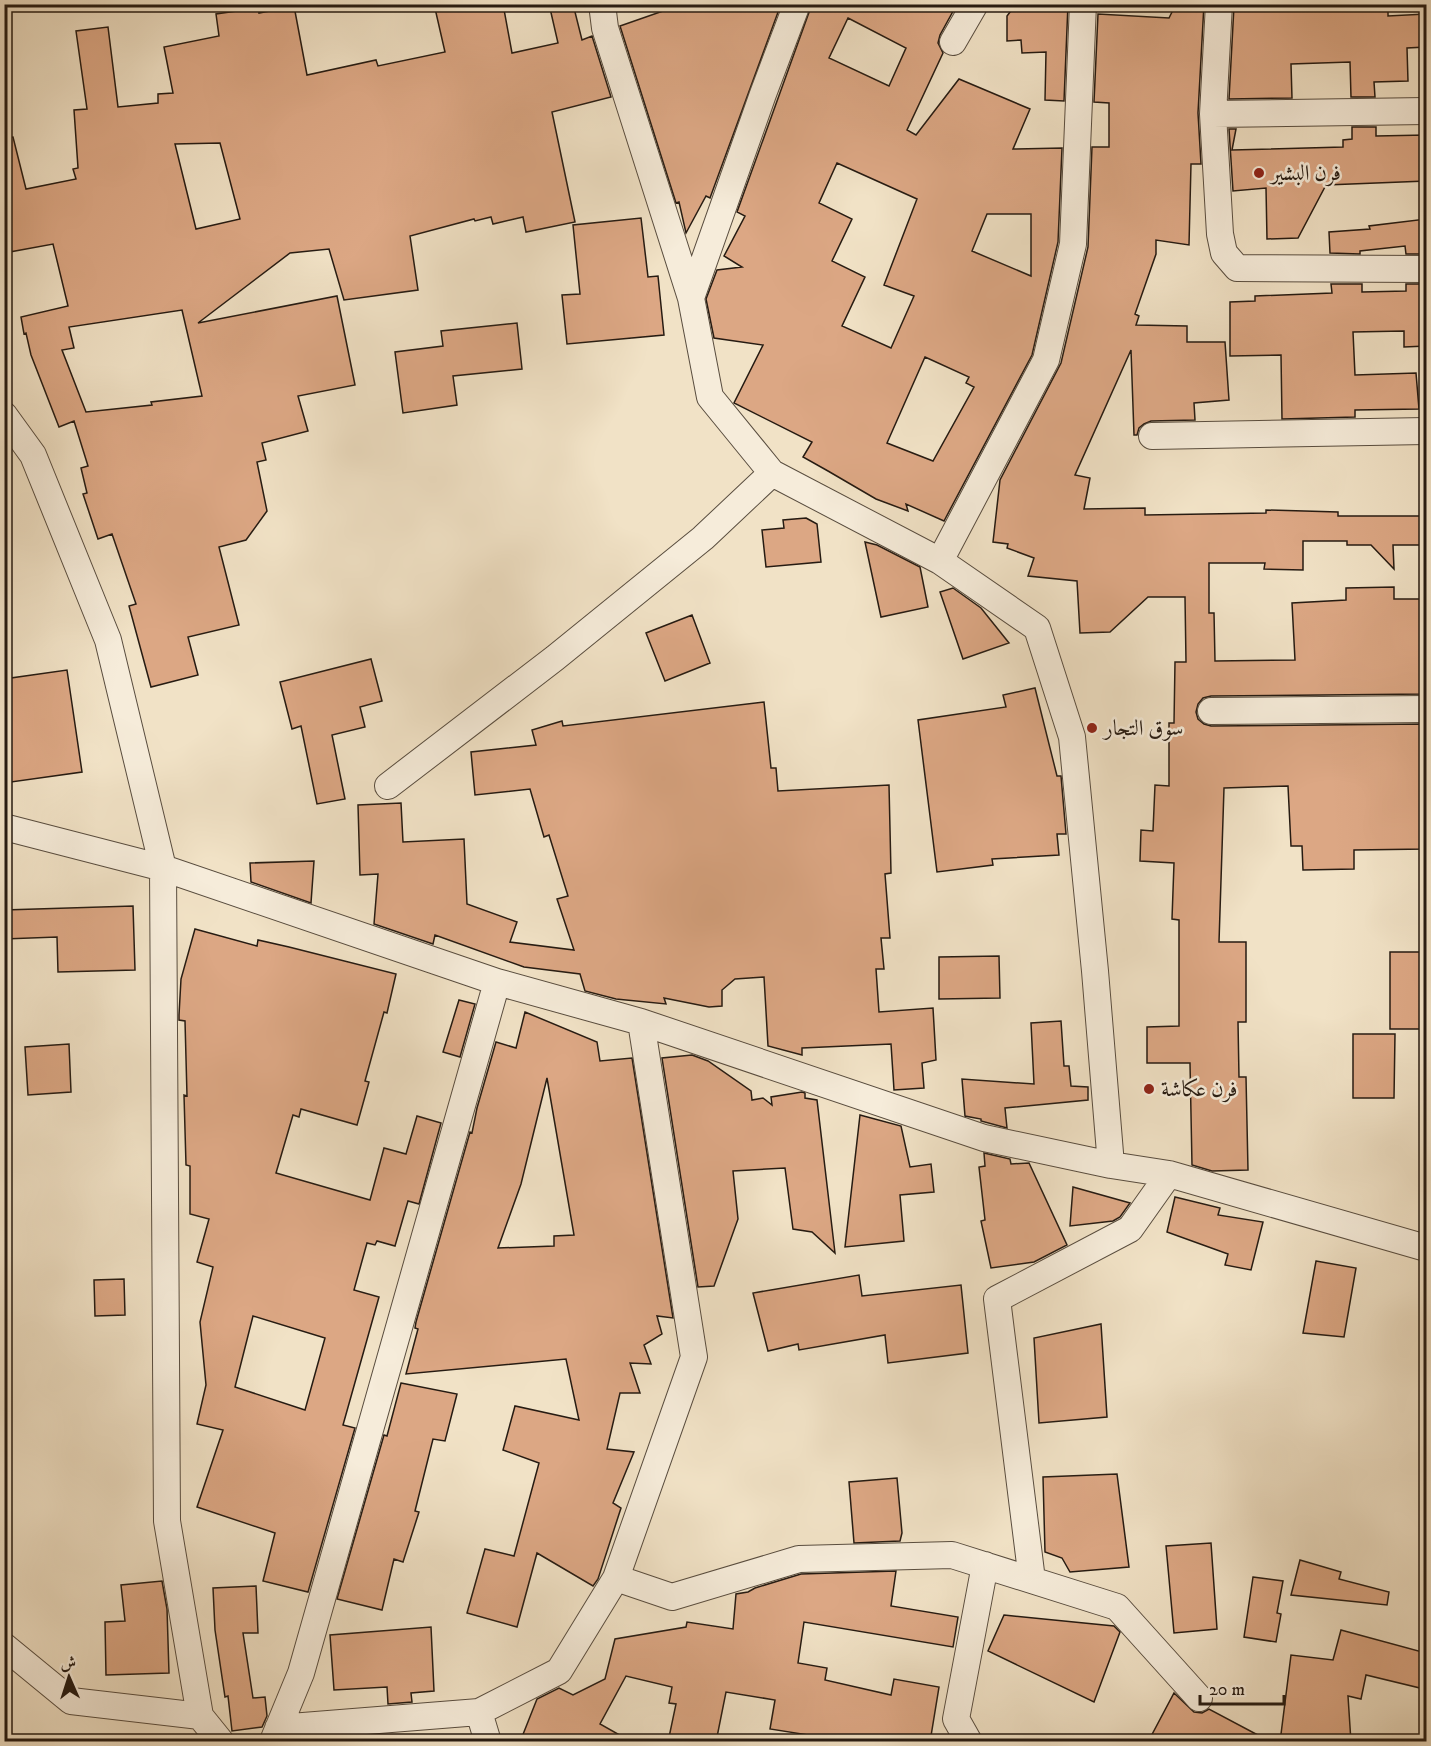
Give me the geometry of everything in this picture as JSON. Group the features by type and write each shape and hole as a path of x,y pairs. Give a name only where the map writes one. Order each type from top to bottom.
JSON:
{"street":[{"path":"602,4 605,28 691,298 710,397 772,473 940,561 1037,628 1072,737 1111,1165"},
{"path":"691,298 797,4"},
{"path":"953,42 975,4"},
{"path":"940,561 1046,360 1073,244 1083,4"},
{"path":"1219,4 1213,114 1220,234 1224,253 1237,268 1426,269"},
{"path":"1213,114 1426,111"},
{"path":"4,415 33,455 108,640 163,868 167,1521 200,1716 221,1742"},
{"path":"1152,436 1426,431"},
{"path":"388,786 555,658 703,538 772,473"},
{"path":"1211,711 1426,709"},
{"path":"4,827 163,868 497,982 641,1022 984,1138 1111,1165 1168,1174 1426,1248"},
{"path":"497,982 301,1673 275,1735 479,1713 559,1671 616,1578 694,1357 641,1022"},
{"path":"1032,1580 997,1299 1130,1229 1168,1174"},
{"path":"616,1578 672,1597 799,1559 952,1555 1117,1607 1199,1698"},
{"path":"969,1742 956,1719 985,1565"},
{"path":"4,1646 71,1701 200,1716"},
{"path":"479,1713 488,1742"}],"building":[{"path":"434,4 503,4 512,53 558,43 549,4 573,4 582,40 592,36 611,97 552,112 575,222 526,232 523,217 493,224 491,217 475,221 474,219 410,236 418,290 344,300 329,249 290,253 198,323 337,296 355,385 298,396 308,431 262,443 266,460 257,462 267,511 246,540 219,547 239,625 188,637 198,675 151,687 129,606 136,604 112,534 98,539 83,494 87,493 81,468 88,466 74,421 59,427 31,355 26,333 24,334 21,317 68,306 53,244 4,253 4,138 13,137 26,189 76,179 73,169 78,168 74,110 87,109 76,31 108,27 118,107 158,103 158,94 173,93 164,47 219,36 216,14 258,8 259,13 294,6 307,75 376,60 378,66 445,52","holes":["220,143 240,219 196,229 175,144","182,310 202,396 151,402 152,405 86,412 62,350 74,348 69,327"]},
{"path":"683,4 781,4 710,198 706,196 686,233 679,202 676,203 620,26"},
{"path":"812,4 957,4 940,35 938,43 943,53 907,130 916,135 959,79 1030,109 1013,149 1062,148 1058,242 1032,355 944,521 906,504 908,511 876,499 803,457 812,442 734,403 763,345 714,338 706,299 717,270 742,267 724,256 745,216 737,212","holes":["848,18 906,48 889,86 829,58","837,163 917,199 884,285 914,296 891,348 842,326 865,277 832,261 852,219 819,203","987,214 1031,214 1031,276 972,251","925,357 969,377 966,383 974,387 933,461 887,443"]},
{"path":"1016,4 1068,4 1064,101 1045,100 1046,52 1022,53 1021,40 1007,41 1007,16"},
{"path":"1176,4 1204,4 1198,113 1201,164 1191,164 1189,245 1156,240 1156,254 1135,314 1139,316 1136,325 1187,326 1187,342 1225,342 1229,400 1194,403 1195,420 1151,421 1139,428 1137,435 1134,435 1131,350 1075,475 1090,478 1084,509 1145,508 1145,515 1266,513 1266,510 1338,512 1338,516 1426,516 1426,545 1393,545 1394,569 1371,545 1347,545 1347,541 1303,541 1303,570 1264,569 1265,563 1209,563 1209,613 1214,613 1215,661 1295,660 1292,603 1346,600 1346,588 1394,587 1394,599 1426,599 1426,694 1211,696 1203,698 1198,704 1196,712 1198,719 1211,726 1426,724 1426,849 1354,850 1354,869 1303,870 1302,846 1291,846 1288,786 1224,788 1219,942 1246,942 1246,1022 1238,1022 1239,1077 1246,1077 1248,1170 1212,1171 1192,1165 1190,1063 1147,1063 1147,1027 1179,1026 1179,920 1172,919 1174,863 1140,861 1141,830 1153,831 1155,785 1169,786 1169,723 1174,723 1175,662 1186,662 1185,597 1148,597 1110,632 1080,633 1077,581 1028,576 1034,558 1007,548 1008,544 993,542 1000,480 1061,363 1088,247 1092,147 1109,147 1109,103 1094,102 1098,14 1169,18"},
{"path":"1388,4 1388,16 1426,14 1426,47 1407,48 1408,81 1374,82 1375,97 1351,97 1350,62 1291,64 1292,98 1229,99 1234,6"},
{"path":"1352,127 1376,127 1376,136 1426,135 1426,181 1326,185 1298,238 1267,239 1266,188 1233,191 1229,129 1236,129 1232,150 1343,147 1343,140 1352,139"},
{"path":"641,218 648,277 658,276 664,335 567,344 562,295 580,294 573,225"},
{"path":"1426,219 1426,254 1406,254 1405,246 1360,251 1360,254 1330,253 1329,232 1370,229 1369,226"},
{"path":"1331,284 1362,284 1362,292 1406,291 1406,284 1426,284 1426,346 1404,347 1404,331 1353,332 1355,375 1416,373 1419,409 1355,410 1355,417 1282,419 1281,355 1230,356 1230,302 1255,301 1255,296 1332,293"},
{"path":"517,323 522,369 453,376 457,405 403,413 395,352 443,346 441,331"},
{"path":"806,518 817,524 821,562 766,567 762,530 784,528 783,520"},
{"path":"865,542 877,545 920,567 928,607 881,617"},
{"path":"953,588 981,608 1009,643 963,659 940,592"},
{"path":"692,615 710,663 665,681 646,633"},
{"path":"371,659 382,701 360,707 365,727 332,735 345,799 317,804 301,726 292,729 280,682"},
{"path":"67,670 82,772 4,783 4,679"},
{"path":"1035,688 1057,776 1061,776 1066,834 1057,834 1059,855 992,859 993,865 937,872 918,720 1006,707 1003,695"},
{"path":"764,702 771,768 776,768 778,791 889,785 891,873 885,874 890,938 881,938 884,969 876,969 879,1012 933,1008 936,1060 922,1063 924,1088 894,1090 891,1044 802,1048 802,1055 768,1046 764,977 735,979 722,990 722,1006 709,1007 664,998 666,1004 616,999 585,991 580,974 524,967 435,935 433,944 374,924 378,874 360,875 358,805 401,803 403,842 464,839 467,904 517,922 510,942 574,950 557,899 568,896 549,835 544,837 530,789 475,795 471,752 536,745 532,730 562,721 563,726"},
{"path":"314,861 311,903 251,882 250,863"},
{"path":"133,906 135,970 58,972 57,937 4,939 4,910"},
{"path":"195,929 257,946 258,940 396,974 387,1013 384,1012 365,1081 369,1082 357,1125 301,1109 299,1117 293,1115 276,1173 370,1200 384,1148 406,1154 417,1116 441,1123 419,1204 408,1201 395,1246 377,1241 375,1245 367,1243 354,1290 379,1297 343,1425 355,1428 308,1592 263,1581 275,1533 197,1507 223,1430 197,1424 206,1385 200,1322 213,1267 197,1262 209,1219 190,1214 190,1166 186,1165 184,1095 187,1096 185,1021 179,1020 181,979","holes":["253,1316 325,1338 305,1410 235,1387"]},
{"path":"1390,952 1426,952 1426,1029 1390,1029"},
{"path":"999,956 1000,998 939,999 939,957"},
{"path":"459,1000 475,1004 460,1057 443,1052"},
{"path":"525,1012 597,1042 600,1061 632,1058 673,1318 657,1316 662,1334 644,1345 651,1364 630,1363 640,1393 620,1393 607,1449 634,1452 613,1503 621,1508 598,1579 593,1586 537,1553 517,1627 467,1613 485,1549 514,1556 539,1463 503,1450 515,1406 579,1420 566,1359 406,1374 418,1329 415,1328 416,1322 470,1132 472,1133 496,1042 516,1048","holes":["547,1078 574,1235 554,1236 554,1246 498,1248 521,1184"]},
{"path":"1061,1021 1064,1066 1069,1066 1071,1086 1088,1087 1088,1100 1005,1108 1007,1128 965,1116 962,1079 1034,1084 1031,1023"},
{"path":"1353,1034 1395,1034 1394,1098 1353,1098"},
{"path":"69,1044 71,1092 28,1095 25,1047"},
{"path":"692,1055 708,1061 751,1091 752,1100 763,1098 772,1105 771,1097 802,1092 805,1093 805,1098 817,1100 835,1253 812,1232 793,1229 785,1168 733,1171 738,1219 714,1286 698,1287 662,1058"},
{"path":"860,1115 901,1126 910,1167 931,1164 934,1192 900,1195 904,1241 845,1247"},
{"path":"984,1153 1010,1159 1011,1164 1029,1163 1067,1245 1034,1262 991,1268 981,1221 985,1220 979,1167 985,1166"},
{"path":"1073,1187 1130,1203 1120,1217 1113,1221 1070,1226"},
{"path":"1175,1197 1220,1208 1218,1215 1263,1222 1251,1270 1225,1265 1228,1254 1167,1232"},
{"path":"1316,1261 1356,1268 1344,1337 1303,1333"},
{"path":"859,1275 862,1296 961,1285 968,1353 888,1363 885,1335 799,1350 798,1344 768,1351 753,1293"},
{"path":"124,1279 125,1315 95,1316 94,1280"},
{"path":"1101,1324 1107,1417 1039,1423 1034,1338"},
{"path":"401,1383 457,1394 445,1441 433,1439 415,1511 419,1512 403,1562 394,1559 382,1610 337,1599"},
{"path":"1117,1474 1129,1567 1070,1572 1062,1558 1045,1552 1043,1477"},
{"path":"897,1478 902,1533 900,1541 854,1543 849,1482"},
{"path":"1211,1543 1217,1629 1174,1633 1166,1546"},
{"path":"1300,1560 1341,1572 1339,1579 1389,1592 1387,1605 1291,1595"},
{"path":"896,1571 891,1606 958,1617 953,1647 804,1622 798,1663 827,1668 825,1680 891,1695 894,1679 939,1687 930,1742 814,1742 815,1736 770,1729 775,1700 726,1692 716,1742 668,1742 676,1704 669,1703 672,1687 626,1676 600,1724 632,1742 520,1742 537,1699 559,1688 573,1695 605,1679 615,1639 686,1627 687,1622 733,1629 736,1594 801,1574"},
{"path":"1253,1577 1283,1581 1277,1613 1281,1614 1276,1642 1244,1637"},
{"path":"162,1581 167,1609 169,1673 106,1675 105,1622 125,1621 121,1585"},
{"path":"256,1586 258,1633 243,1633 253,1698 265,1697 267,1716 262,1727 232,1731 228,1696 225,1697 215,1630 213,1588"},
{"path":"1004,1615 1114,1626 1120,1632 1094,1702 988,1651"},
{"path":"431,1627 434,1691 411,1693 412,1702 388,1704 387,1687 334,1690 330,1635"},
{"path":"1341,1630 1426,1653 1426,1664 1420,1688 1366,1675 1361,1699 1348,1696 1351,1742 1280,1742 1291,1655 1333,1660"},
{"path":"1174,1693 1194,1712 1202,1713 1209,1709 1271,1742 1148,1742"}],"place":[{"name":"فرن البشير","path":"1259,173"},
{"name":"سوق التجار","path":"1092,728"},
{"name":"فرن عكاشة","path":"1149,1089"}]}
